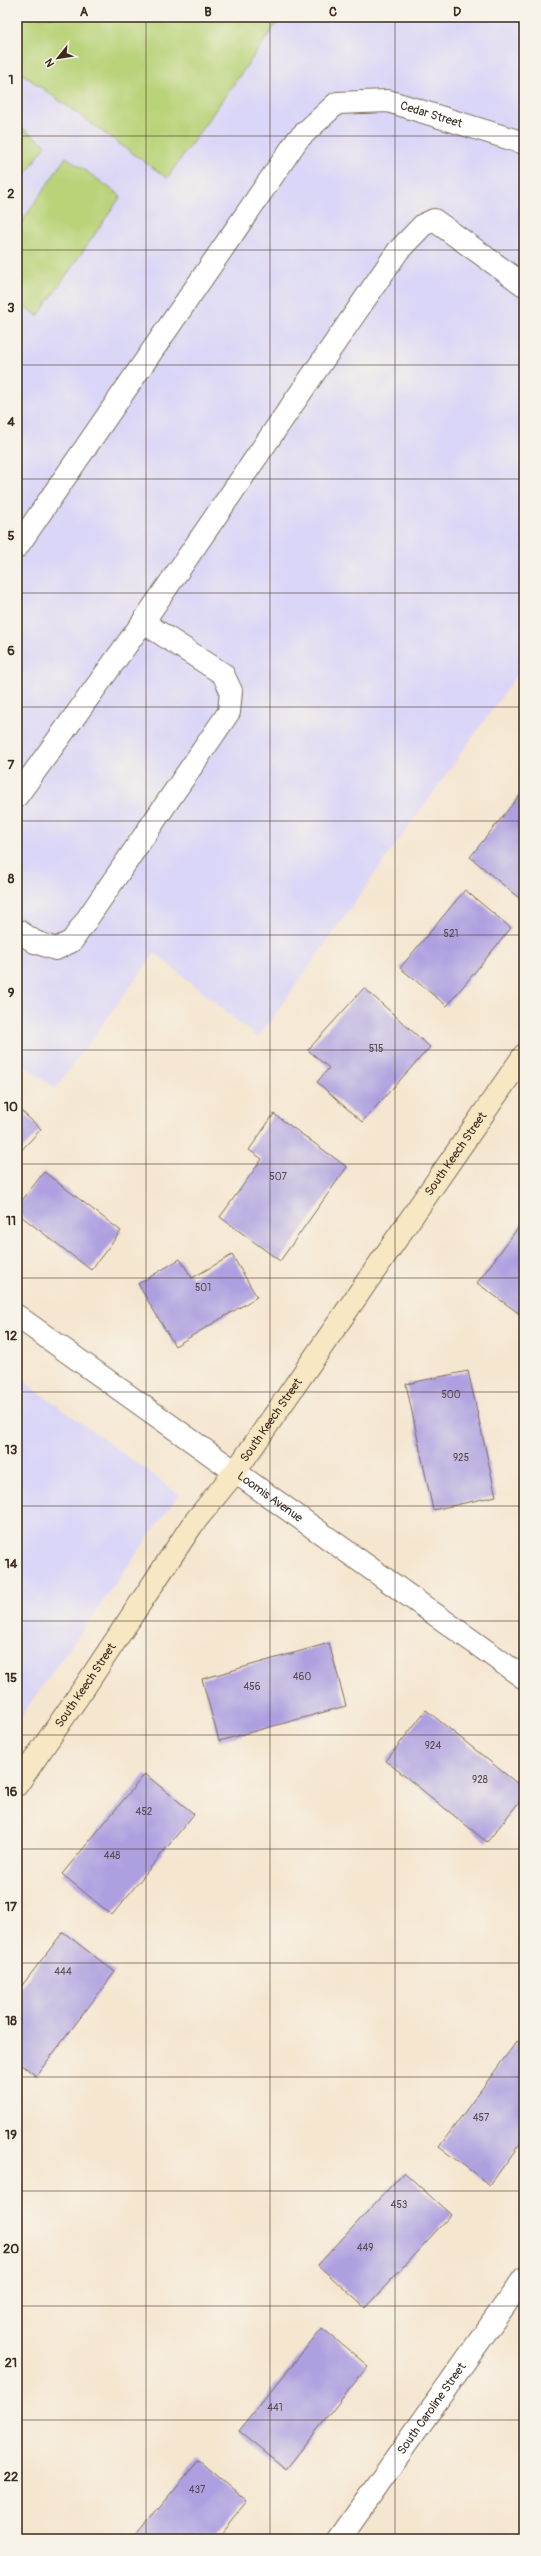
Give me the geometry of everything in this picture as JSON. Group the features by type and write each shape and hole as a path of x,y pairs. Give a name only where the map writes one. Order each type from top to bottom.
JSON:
{"street":[{"name":"Cedar Street","path":"17,547 298,139 337,103 388,101 524,143"},
{"path":"17,796 142,622 398,251 423,225 434,220 524,285"},
{"path":"17,930 35,942 56,949 72,942 229,712 231,691 223,674 142,622"},
{"name":"South Keech Street","path":"17,1785 86,1685 192,1524 235,1472 524,1055"},
{"name":"Loomis Avenue","path":"17,1316 524,1678"},
{"name":"South Caroline Street","path":"340,2539 524,2278"}],"shaded area":[{"path":"17,17 524,17 524,665 258,1038 155,953 55,1089 17,1060"},
{"path":"17,1376 179,1494 17,1722"}],"green space":[{"path":"17,17 270,17 277,23 167,178 17,70"},
{"path":"17,125 46,145 17,186"},
{"path":"66,157 121,196 38,316 17,301 17,229"}],"building":[{"path":"524,790 524,894 520,899 470,857"},
{"path":"465,890 511,928 447,1006 400,968"},
{"path":"364,988 430,1047 362,1122 317,1082 329,1068 308,1050"},
{"path":"17,1107 41,1129 17,1155"},
{"path":"274,1114 347,1167 280,1261 220,1217 262,1159 249,1150"},
{"path":"44,1172 121,1231 91,1270 17,1213 17,1207"},
{"path":"524,1220 524,1317 477,1283"},
{"path":"232,1255 257,1297 175,1346 138,1284 180,1259 192,1278"},
{"path":"468,1371 496,1496 433,1510 406,1384"},
{"path":"329,1643 346,1706 219,1741 202,1679"},
{"path":"426,1710 524,1789 524,1796 487,1842 386,1761"},
{"path":"145,1774 194,1814 112,1915 62,1874"},
{"path":"63,1932 115,1972 36,2076 17,2061 17,1992"},
{"path":"517,2041 524,2047 524,2138 490,2185 439,2147"},
{"path":"404,2172 451,2215 365,2308 318,2265"},
{"path":"322,2328 368,2366 286,2469 239,2431"},
{"path":"199,2460 247,2501 216,2539 132,2539"}]}
